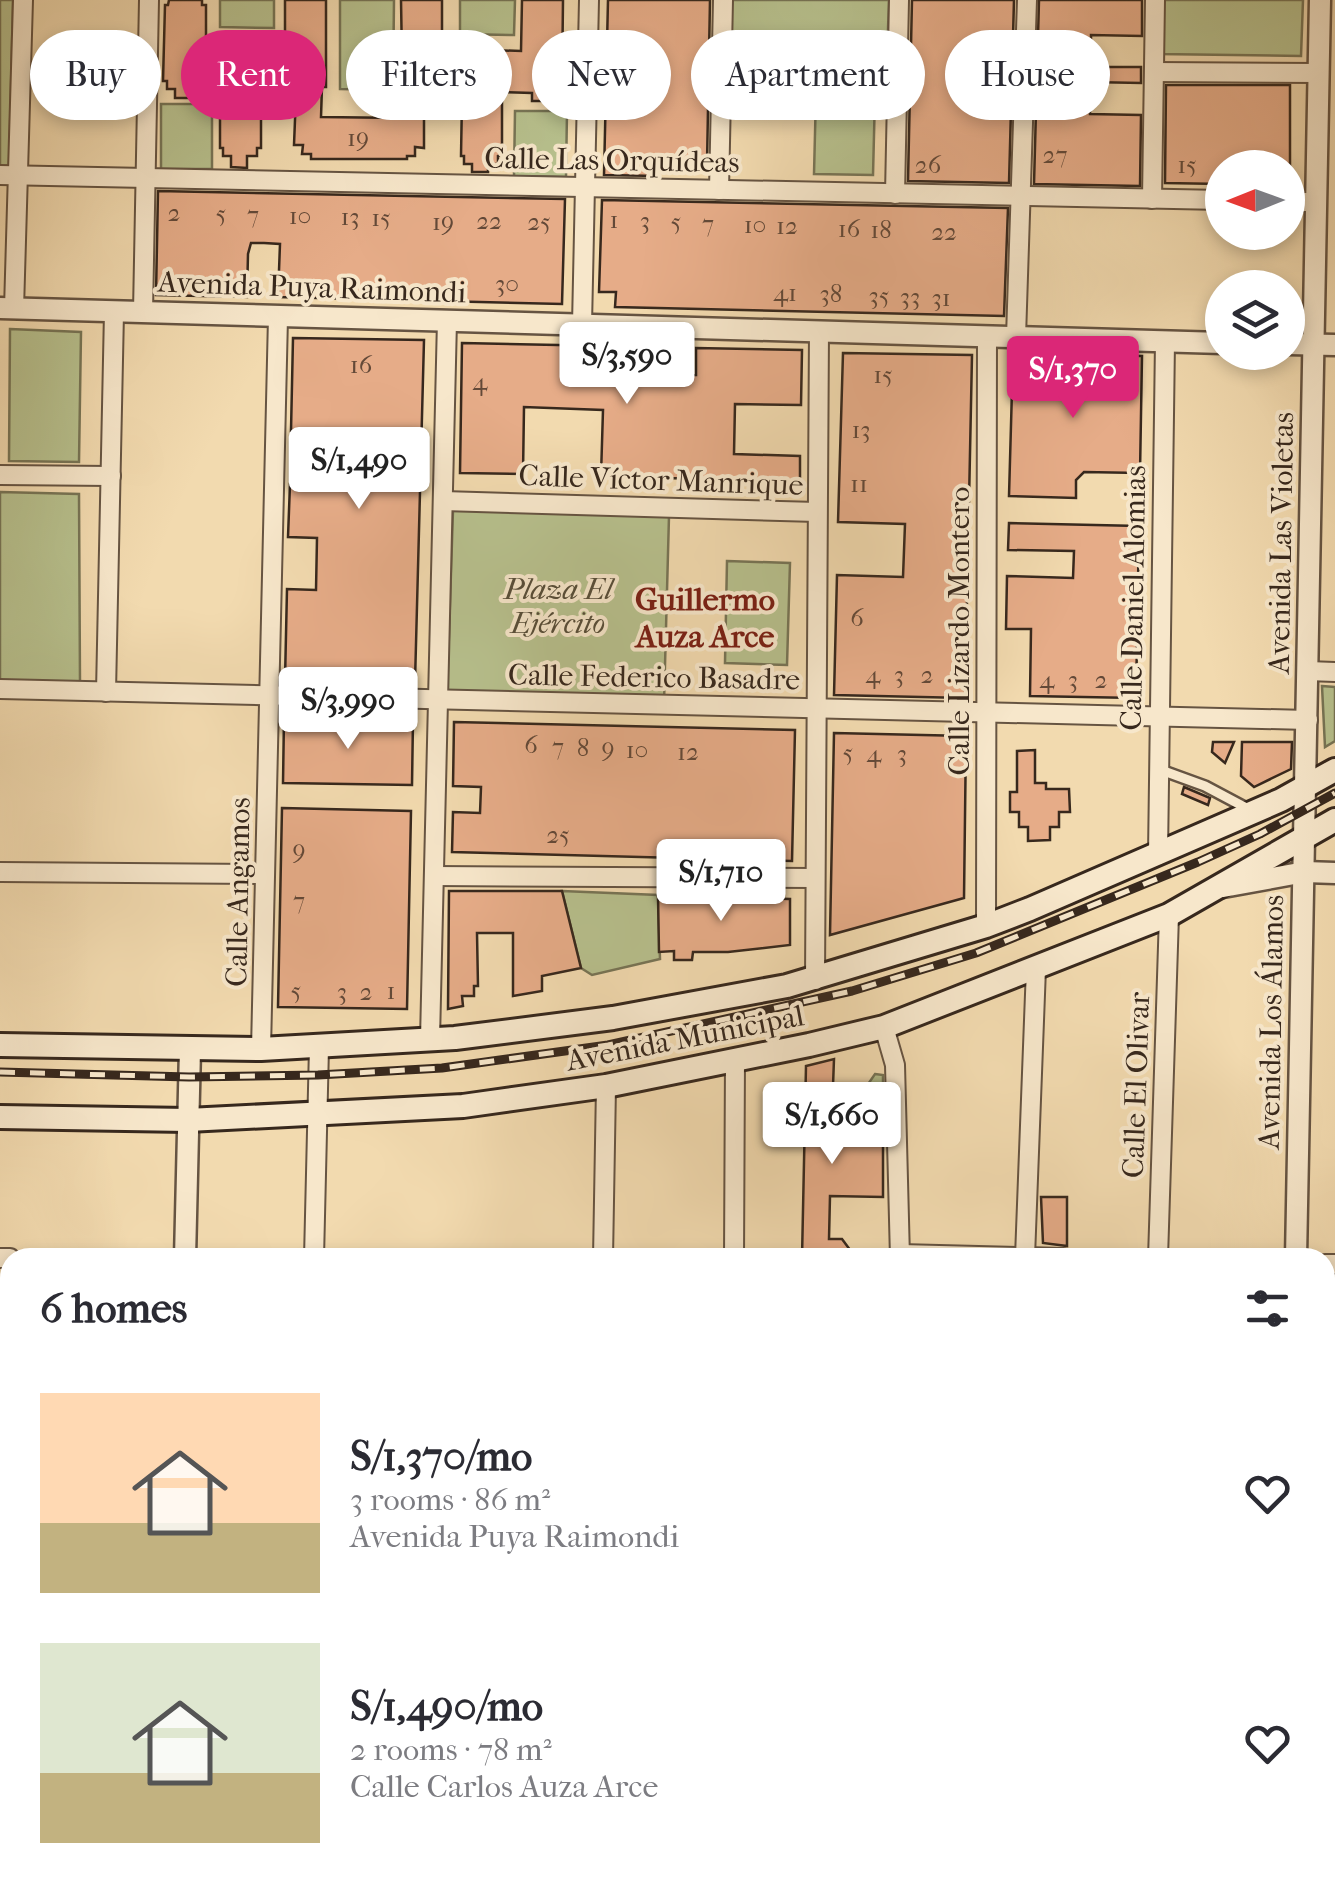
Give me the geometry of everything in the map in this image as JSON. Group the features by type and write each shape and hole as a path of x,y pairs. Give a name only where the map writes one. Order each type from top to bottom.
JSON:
{"main road":[{"name":"Avenida Municipal","path":"0,1046 262,1048 430,1040 612,1018 815,980 986,926 1158,855 1335,770"},
{"name":"Avenida Municipal","path":"0,1116 188,1120 464,1106 606,1086 884,1027 1169,915 1335,820"}],"street":[{"path":"7,308 9,175 22,0"},
{"path":"143,312 149,0"},
{"path":"582,325 589,0"},
{"path":"719,190 723,0"},
{"path":"894,194 899,0"},
{"path":"1016,337 1028,0"},
{"path":"1152,199 1155,0"},
{"name":"Avenida Las Violetas","path":"1306,787 1324,345 1316,202 1320,0"},
{"path":"1154,72 1318,73"},
{"name":"Calle Las Orquídeas","path":"9,175 1205,200"},
{"path":"1305,202 1316,202"},
{"name":"Avenida Puya Raimondi","path":"7,308 1205,342"},
{"path":"106,692 114,312"},
{"name":"Calle Angamos","path":"262,1048 278,317"},
{"path":"430,1040 446,320"},
{"path":"815,980 819,332"},
{"name":"Calle Lizardo Montero","path":"986,926 987,336"},
{"name":"Calle Daniel Alomias","path":"1158,855 1165,341"},
{"path":"0,475 111,476"},
{"name":"Calle Víctor Manrique","path":"443,500 818,512"},
{"path":"1308,671 1335,672"},
{"name":"Calle Federico Basadre","path":"0,690 1308,720"},
{"name":"Avenida Los Álamos","path":"1297,1248 1325,870 1305,838 1306,787"},
{"path":"1219,887 1325,870"},
{"path":"0,872 265,874"},
{"path":"434,876 816,878"},
{"name":"Calle El Olivar","path":"1158,1248 1169,915"},
{"path":"1025,1248 1036,968"},
{"path":"884,1027 895,1065 900,1248"},
{"path":"314,1248 319,1047"},
{"path":"185,1248 190,1049"},
{"path":"734,1248 735,1060"},
{"path":"603,1248 606,1086"}],"lane":[{"path":"1158,769 1206,786 1253,812"}],"green space":[{"path":"0,0 13,0 9,170 0,169"},
{"path":"220,0 274,0 274,28 220,27"},
{"path":"340,0 394,0 394,30 346,30 346,89 340,89"},
{"path":"460,0 515,0 514,35 512,30 460,30"},
{"path":"728,0 889,0 888,30 727,30"},
{"path":"1159,0 1303,0 1301,56 1158,54"},
{"path":"161,104 181,104 181,120 212,120 212,169 161,169"},
{"path":"515,111 532,111 532,120 567,120 566,177 514,176"},
{"path":"815,120 874,120 873,175 814,174"},
{"path":"10,329 81,332 79,462 9,461"},
{"path":"0,492 79,494 80,682 0,680"},
{"name":"Plaza El Ejército","path":"453,510 669,516 664,703 447,696"},
{"path":"727,561 790,563 787,665 725,663"},
{"path":"1322,686 1335,687 1335,741 1325,747"},
{"path":"562,891 658,895 660,959 592,975 581,968"},
{"path":"875,1074 883,1075 883,1110 867,1110 866,1087"}],"building":[{"path":"169,0 202,0 202,5 206,5 206,30 181,30 181,98 175,98 175,89 167,89 167,81 163,81"},
{"path":"285,0 326,0 326,30 285,30"},
{"path":"401,0 442,0 442,30 402,30"},
{"path":"522,0 563,0 563,30 532,30 532,93 512,92 512,51 521,51"},
{"path":"608,0 710,0 709,30 691,30 691,120 708,120 707,164 658,163 657,176 604,175 605,120 671,120 671,30 607,30"},
{"path":"912,0 1014,0 1013,30 945,30 945,120 1011,120 1009,183 908,181 909,120 925,120 925,30 911,30"},
{"path":"1039,0 1142,0 1142,36 1110,35 1110,30 1038,30"},
{"path":"1110,67 1141,67 1141,83 1110,82"},
{"path":"1166,85 1290,85 1290,150 1205,150 1205,184 1165,183"},
{"path":"1110,114 1141,115 1140,186 1034,184 1036,120 1110,120"},
{"path":"220,120 261,120 261,148 257,148 257,156 247,156 247,168 231,167 231,156 223,156"},
{"path":"295,120 424,120 424,148 415,147 415,156 407,159 311,159 311,154 302,154 303,145 294,145"},
{"path":"462,120 502,120 502,155 498,156 498,164 488,164 488,172 472,172 472,164 464,164"},
{"path":"158,191 565,199 562,304 278,297 280,244 264,243 251,243 247,297 156,295"},
{"path":"602,200 1008,208 1004,316 615,307 616,292 599,292"},
{"path":"293,338 424,340 415,682 285,680 287,589 316,590 317,538 288,537 290,484 354,485 355,439 346,432 291,431"},
{"path":"462,343 657,347 656,376 696,375 696,348 802,350 801,405 735,404 734,454 800,456 800,482 601,476 603,410 524,407 523,474 460,473"},
{"path":"843,353 972,355 965,698 834,695 837,575 903,577 905,524 838,522"},
{"path":"1013,354 1142,356 1140,473 1084,472 1076,480 1076,498 1009,496"},
{"path":"1009,523 1139,526 1136,698 1030,696 1031,629 1006,629 1007,576 1073,578 1074,551 1008,550"},
{"path":"284,718 413,720 412,785 283,783"},
{"path":"454,722 795,730 792,861 452,852 453,812 480,813 481,787 453,786"},
{"path":"834,733 966,736 964,898 830,935"},
{"path":"1213,742 1234,742 1225,763 1212,752"},
{"path":"1242,742 1292,742 1291,769 1254,787 1241,776"},
{"path":"1035,750 1035,783 1046,783 1046,789 1069,789 1070,812 1059,812 1059,827 1050,827 1050,840 1028,841 1028,827 1019,827 1019,812 1010,812 1010,792 1017,792 1017,751"},
{"path":"1184,787 1210,798 1208,805 1182,794"},
{"path":"282,808 411,811 407,1009 278,1007"},
{"path":"449,891 562,891 581,968 542,976 542,991 513,996 513,933 477,933 478,986 474,986 474,996 462,996 463,1006 448,1009"},
{"path":"658,895 790,899 790,945 693,952 692,960 674,960 674,951 659,952"},
{"path":"834,1059 831,1140 883,1140 883,1197 830,1196 829,1239 842,1239 849,1248 802,1248 806,1066"},
{"path":"1041,1197 1067,1197 1067,1246 1043,1243"}],"railway":[{"path":"0,1072 189,1077 318,1075 442,1068 608,1045 852,991 976,953 1198,862 1335,793"}],"district":[{"name":"Guillermo Auza Arce","path":"705,618"}]}
